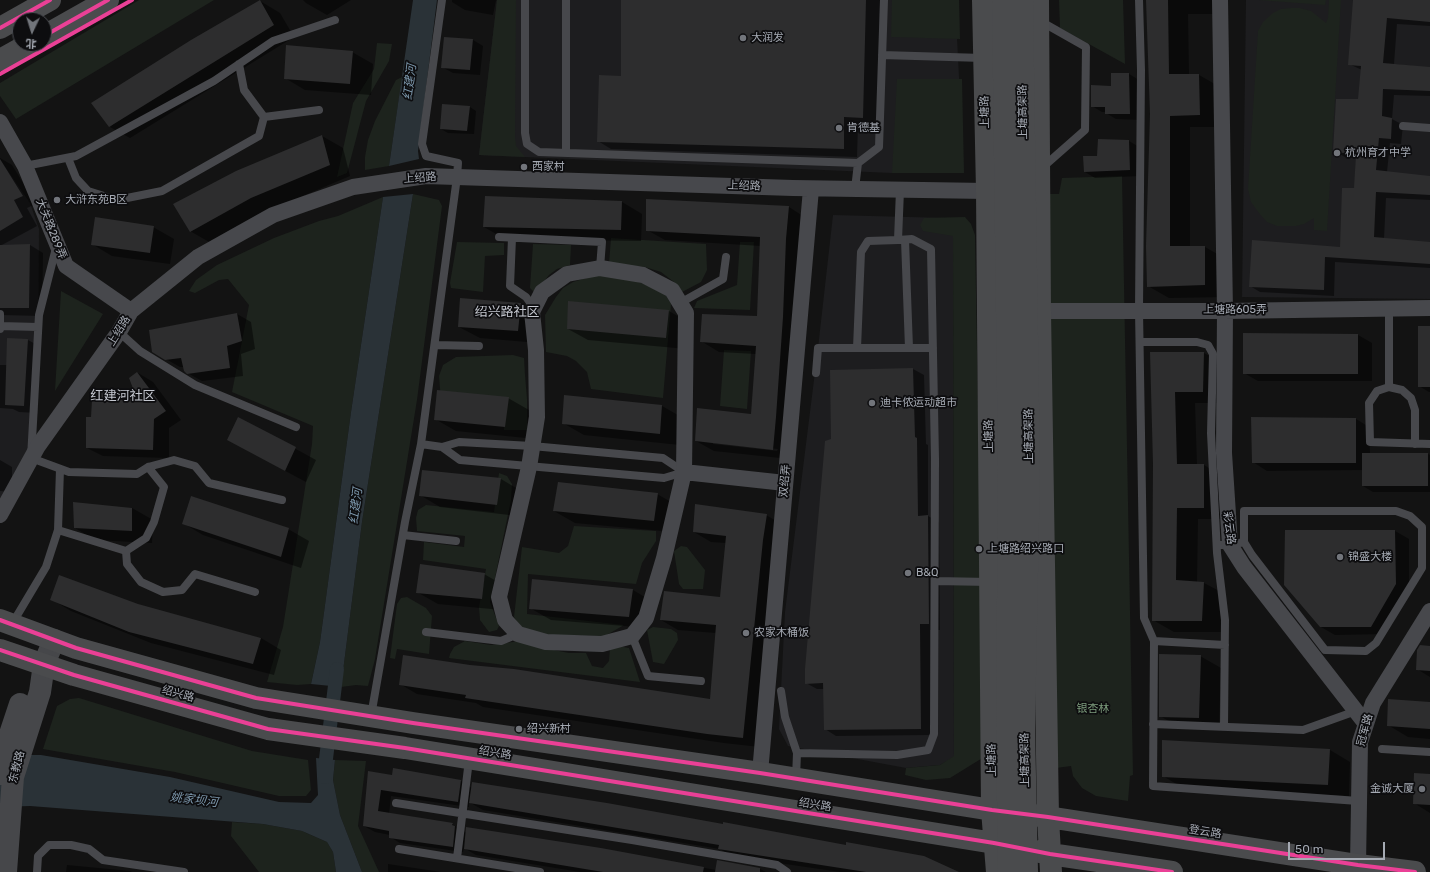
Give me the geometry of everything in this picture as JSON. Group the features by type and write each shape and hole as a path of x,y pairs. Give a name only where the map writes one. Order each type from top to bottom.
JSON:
{"main road":[{"path":"0,28 50,0"},
{"path":"52,32 108,0"},
{"name":"上塘路","path":"983,0 987,191 992,810 997,872"},
{"name":"上塘高架路","path":"1003,0 1009,468 1007,729 1009,872"},
{"name":"上塘高架路","path":"1022,0 1030,468 1024,729 1027,872"},
{"path":"1038,10 1040,311 1050,863"},
{"path":"0,60 14,52"},
{"name":"绍兴路","path":"6,622 76,648 256,698 371,717 760,773 992,810"},
{"name":"绍兴路","path":"0,650 74,675 268,728 469,758 994,843"},
{"name":"登云路","path":"992,810 1048,817 1358,865 1415,872"},
{"path":"994,843 1050,863 1172,872"}],"street":[{"name":"彩云路","path":"1220,0 1224,311 1218,427 1230,544 1244,567 1366,724"},
{"name":"大关路289弄","path":"0,122 4,138 25,166 66,266 131,311"},
{"name":"上绍路","path":"0,515 38,446 119,332 131,311 198,257 272,215 353,187 426,176 811,188 987,191"},
{"name":"双绍弄","path":"760,773 811,188"},
{"path":"600,268 643,275 672,290 686,313 684,472 664,558 646,618 632,636 602,644 546,642 518,634 505,620 499,597 529,467 537,417 536,350 532,312 542,292 567,274 600,268"},
{"name":"上塘路605弄","path":"1040,311 1224,311 1430,308"},
{"path":"684,472 785,483"},
{"name":"冠军路","path":"1358,865 1360,742 1373,703 1430,611"},
{"name":"东教路","path":"0,774 7,743 33,689 54,640"},
{"name":"东教路","path":"6,863 13,778 33,689"}],"lane":[{"path":"371,717 403,535 422,444 457,177 458,163 426,156 422,144 442,0"},
{"path":"525,0 525,133 527,144 539,152 858,164 879,148 884,0"},
{"path":"566,0 566,153"},
{"path":"1139,0 1141,70 1139,310 1144,618 1154,641 1153,786 1358,801"},
{"path":"1038,10 1086,47 1085,130 1039,170"},
{"path":"25,166 76,156 208,85 273,41 334,20"},
{"path":"882,55 984,58"},
{"path":"239,64 244,90 264,117"},
{"path":"264,117 319,110"},
{"path":"68,158 76,178 88,191 117,200 162,191 259,136 264,117"},
{"path":"1403,126 1430,128"},
{"path":"856,189 858,164"},
{"path":"900,190 901,240 909,348"},
{"path":"499,237 602,242 600,268"},
{"path":"512,238 510,286 526,297 534,308"},
{"path":"797,753 896,755 928,750 934,734 935,460 931,249 912,239 868,241 861,252 857,348"},
{"path":"57,244 39,314 32,458 69,472 137,474 148,467 174,460 195,466 209,483 282,500"},
{"path":"680,303 723,278 726,257"},
{"path":"1388,309 1389,387"},
{"path":"0,314 0,330"},
{"path":"0,326 38,327"},
{"path":"119,332 140,351 195,385 296,427"},
{"path":"1140,342 1197,342 1208,345 1213,354 1218,427"},
{"path":"435,345 479,346"},
{"path":"816,373 818,348 933,348"},
{"path":"1415,444 1415,410 1411,398 1402,390 1389,387 1377,391 1369,403 1370,442 1415,444 1430,444"},
{"path":"422,444 442,447 459,442 532,446 663,458 684,472"},
{"path":"442,447 460,460 664,478 684,472"},
{"path":"126,551 146,538 154,522 164,487 148,467"},
{"path":"6,622 46,566 58,530 60,469"},
{"path":"1224,727 1225,620 1230,544 1244,511 1396,511 1410,516 1422,527 1426,564 1422,568 1376,643 1366,651 1326,650 1252,555 1230,544"},
{"path":"58,530 126,551"},
{"path":"403,535 456,540"},
{"path":"126,551 127,564 141,582 163,592 182,590 196,574 255,592"},
{"path":"934,581 990,582"},
{"path":"426,632 502,641 518,634"},
{"path":"632,636 648,676 701,681"},
{"path":"1154,641 1225,645"},
{"path":"781,691 785,717 797,753 796,779"},
{"path":"1153,724 1303,730 1356,711"},
{"path":"1382,748 1430,752"},
{"path":"457,858 469,758"},
{"path":"396,803 632,840 777,865 787,872"},
{"path":"37,872 38,856 49,845 89,849 103,860 184,872"},
{"path":"399,848 540,872"}],"shaded area":[{"path":"497,0 955,0 964,173 892,173 479,155"},
{"name":"杭州育才中学","path":"1246,0 1430,0 1430,299 1242,297"},
{"path":"0,159 30,203 39,229 38,411 26,459 0,505"},
{"path":"833,215 947,218 953,236 954,757 940,765 906,768 788,746 779,729 785,612"}],"green space":[{"path":"139,0 214,0 16,119 0,96 0,83"},
{"path":"497,0 516,0 515,136 516,146 525,157 479,155"},
{"path":"892,0 959,0 960,39 891,37"},
{"path":"1059,0 1123,0 1125,64 1060,28"},
{"path":"1258,0 1326,0 1325,5"},
{"path":"1329,0 1341,0 1327,231 1314,230 1314,218 1304,224 1296,226 1277,226 1267,222 1259,213 1251,202 1248,189 1258,31 1263,22 1273,13 1281,9 1300,8 1311,11 1326,23 1328,18"},
{"path":"377,43 392,44 389,61 366,101 347,173 337,177 353,103 374,69"},
{"path":"402,77 389,166 365,170 365,157 368,140 375,121 396,80"},
{"path":"897,79 962,79 964,173 892,173"},
{"name":"银杏林","path":"1122,176 1133,775 1130,776 1128,801 1096,796 1082,788 1073,776 1071,766 1056,768 1048,194 1059,194 1062,178"},
{"path":"413,194 439,200 442,206 417,400 375,659 368,686 356,685 341,687 362,522"},
{"path":"383,197 351,412 320,642 311,684 297,685 267,682 283,627 312,444 313,426 232,392 249,305 228,279 219,280 195,293 189,291 196,280 217,265 274,238 319,221 338,216"},
{"path":"965,217 971,224 975,235 984,757 950,778 926,780 905,775 906,768 940,765 954,756 953,236 923,231 920,225 924,218"},
{"path":"611,238 706,244 707,270 701,282 682,292 674,282 661,272 645,267 609,264"},
{"path":"457,242 504,243 504,255 485,256 483,292 451,288 450,283"},
{"path":"740,242 754,242 750,310 694,308 697,301 737,285"},
{"path":"533,244 571,245 570,265 557,269 549,275 535,293 530,288"},
{"path":"596,275 633,280 657,289 666,295 671,304 663,398 591,389 587,372 576,361 567,356 546,352 545,315 556,297 563,288 573,282"},
{"path":"61,291 103,314 55,391"},
{"path":"724,350 751,351 747,409 720,406"},
{"path":"513,355 524,358 527,399 527,430 504,430 504,421 441,401 439,376 443,365 456,357"},
{"path":"499,473 507,476 512,484 511,500 490,602 499,626 497,630 489,632 480,620 479,607 486,569 423,560 424,542 464,547 465,536 417,531 416,518 418,510 426,505 494,512"},
{"path":"574,526 656,531 656,541 642,563 636,584 528,574 527,614 624,625 605,636 544,635 519,626 514,617 522,547 559,553 568,546"},
{"path":"681,546 687,547 705,570 703,589 683,589 679,584 674,551"},
{"path":"407,597 426,608 432,616 429,654 397,649 395,659 390,658 397,604 401,598"},
{"path":"653,627 671,629 677,633 678,640 664,664 653,662 647,630"},
{"path":"465,641 491,645 520,641 569,653 586,653 592,666 603,668 609,661 610,648 618,646 629,648 640,682 449,658 454,647"},
{"path":"79,698 252,751 308,760 311,790 306,796 279,796 175,772 43,749 57,706 70,699"},
{"path":"335,760 366,761 358,826 379,872 362,872 340,815 333,780"},
{"path":"232,822 263,824 302,831 327,842 333,852 336,872 259,872 231,836"}],"water":[{"path":"413,0 437,0 418,151 419,159 389,166"},
{"path":"413,194 362,522 341,687 311,684 320,642 351,412 383,197"},
{"name":"姚家坝河","path":"0,755 41,755 170,777 279,802 311,803 318,795 316,758 335,760 333,780 340,815 362,872 336,872 333,852 327,842 302,831 263,824 30,806 0,807"}],"building":[{"path":"260,0 274,25 109,127 91,103 191,40"},
{"name":"大润发","path":"621,0 866,0 863,118 844,117 844,149 597,142 599,75 621,76"},
{"path":"1146,0 1168,0 1169,74 1199,74 1200,115 1170,116 1170,246 1205,246 1205,285 1147,287 1146,246 1150,114"},
{"path":"1353,0 1430,0 1430,22 1387,18 1383,63 1430,67 1430,91 1383,89 1382,116 1392,118 1391,139 1379,138 1376,170 1430,176 1430,195 1376,192 1374,237 1430,242 1430,264 1325,257 1324,290 1249,287 1252,240 1340,247 1342,188 1354,188 1356,154 1333,152 1336,99 1358,99 1361,66 1348,65"},
{"path":"444,37 473,39 470,70 441,68"},
{"path":"286,45 353,51 350,84 284,79"},
{"path":"1111,73 1129,73 1130,114 1105,114 1105,107 1091,107 1091,85 1111,86"},
{"path":"442,104 470,106 467,131 440,129"},
{"path":"322,135 330,165 251,198 190,232 173,204 236,171"},
{"path":"1098,139 1129,140 1130,170 1084,172 1083,156 1097,156"},
{"path":"0,159 23,196 14,200 23,217 0,231"},
{"path":"485,196 622,201 621,230 483,227"},
{"path":"646,199 789,206 786,239 783,317 773,450 695,441 697,408 751,414 756,346 700,342 702,314 757,316 760,237 646,231"},
{"path":"95,217 154,226 150,253 91,245"},
{"path":"30,244 29,308 0,308 0,245"},
{"path":"460,298 521,303 518,331 458,327"},
{"path":"568,301 669,310 666,338 567,329"},
{"path":"237,313 242,341 227,346 230,368 187,374 184,371 181,358 165,360 152,352 149,330"},
{"path":"1418,326 1430,326 1430,387 1418,387"},
{"path":"1243,333 1358,334 1358,374 1243,374"},
{"path":"7,338 28,339 24,406 5,405"},
{"path":"1150,352 1204,352 1203,392 1175,392 1177,464 1204,464 1204,508 1177,508 1176,580 1204,582 1202,621 1152,621 1153,464"},
{"path":"913,368 915,437 917,438 918,516 928,515 929,624 920,624 921,729 824,730 823,683 805,684 805,669 825,441 831,439 830,370"},
{"path":"137,372 166,411 154,419 153,450 86,448 86,417 91,417 92,400 99,389 134,391 129,378"},
{"path":"437,390 509,397 505,427 434,420"},
{"path":"564,395 662,405 660,434 562,424"},
{"path":"238,417 296,447 285,471 227,440"},
{"path":"1251,417 1356,418 1356,463 1252,463"},
{"path":"1362,453 1428,453 1428,486 1362,486"},
{"path":"422,470 501,478 497,505 419,496"},
{"path":"558,482 658,493 654,521 553,511"},
{"path":"191,496 289,528 281,557 182,524"},
{"path":"73,502 132,508 132,531 74,528"},
{"path":"695,504 767,514 763,540 743,738 465,698 466,695 399,685 403,655 470,665 514,669 710,699 716,625 660,620 664,591 720,597 726,536 693,532"},
{"name":"锦盛大楼","path":"1285,530 1395,530 1396,584 1371,627 1320,627 1284,585"},
{"path":"420,564 485,573 482,599 416,593"},
{"path":"59,575 138,604 261,638 253,664 129,632 50,600"},
{"path":"532,579 633,589 629,617 529,609"},
{"path":"1420,645 1430,646 1430,671 1416,670 1417,650"},
{"path":"1159,654 1201,655 1199,718 1159,717"},
{"path":"1388,699 1430,702 1430,729 1387,726"},
{"path":"1162,740 1330,749 1328,785 1162,777"},
{"path":"393,768 461,780 458,802 381,790 378,811 453,823 452,825 455,826 453,847 389,838 389,831 363,826 368,771 392,775"},
{"name":"金诚大厦","path":"1414,773 1430,774 1430,805 1413,804"},
{"path":"472,782 607,803 723,824 723,822 846,845 846,842 924,856 959,872 866,872 718,849 719,845 469,803"},
{"path":"466,827 601,848 704,867 703,872 603,872 464,849"},
{"path":"717,860 760,868 760,872 715,872"}],"waterway":[{"name":"红建河","path":"325,777 337,669"}],"cycle path":[{"path":"0,28 50,0"},
{"path":"52,32 108,0"},
{"path":"0,74 132,0"},
{"path":"0,620 76,648 256,698 413,723 760,773 992,810 1048,817 1358,865 1415,872"},
{"path":"0,650 74,675 268,729 405,748 994,843 1050,854 1172,872"}],"place":[{"name":"大润发","path":"743,38"},
{"name":"肯德基","path":"839,128"},
{"name":"杭州育才中学","path":"1337,153"},
{"name":"西家村","path":"524,167"},
{"name":"大浒东苑B区","path":"57,200"},
{"name":"迪卡侬运动超市","path":"872,403"},
{"name":"上塘路绍兴路口","path":"979,549"},
{"name":"锦盛大楼","path":"1340,557"},
{"name":"B&Q","path":"908,573"},
{"name":"农家木桶饭","path":"746,633"},
{"name":"绍兴新村","path":"519,729"},
{"name":"金诚大厦","path":"1422,789"}],"district":[{"name":"绍兴路社区","path":"507,312"},
{"name":"红建河社区","path":"123,396"}]}
